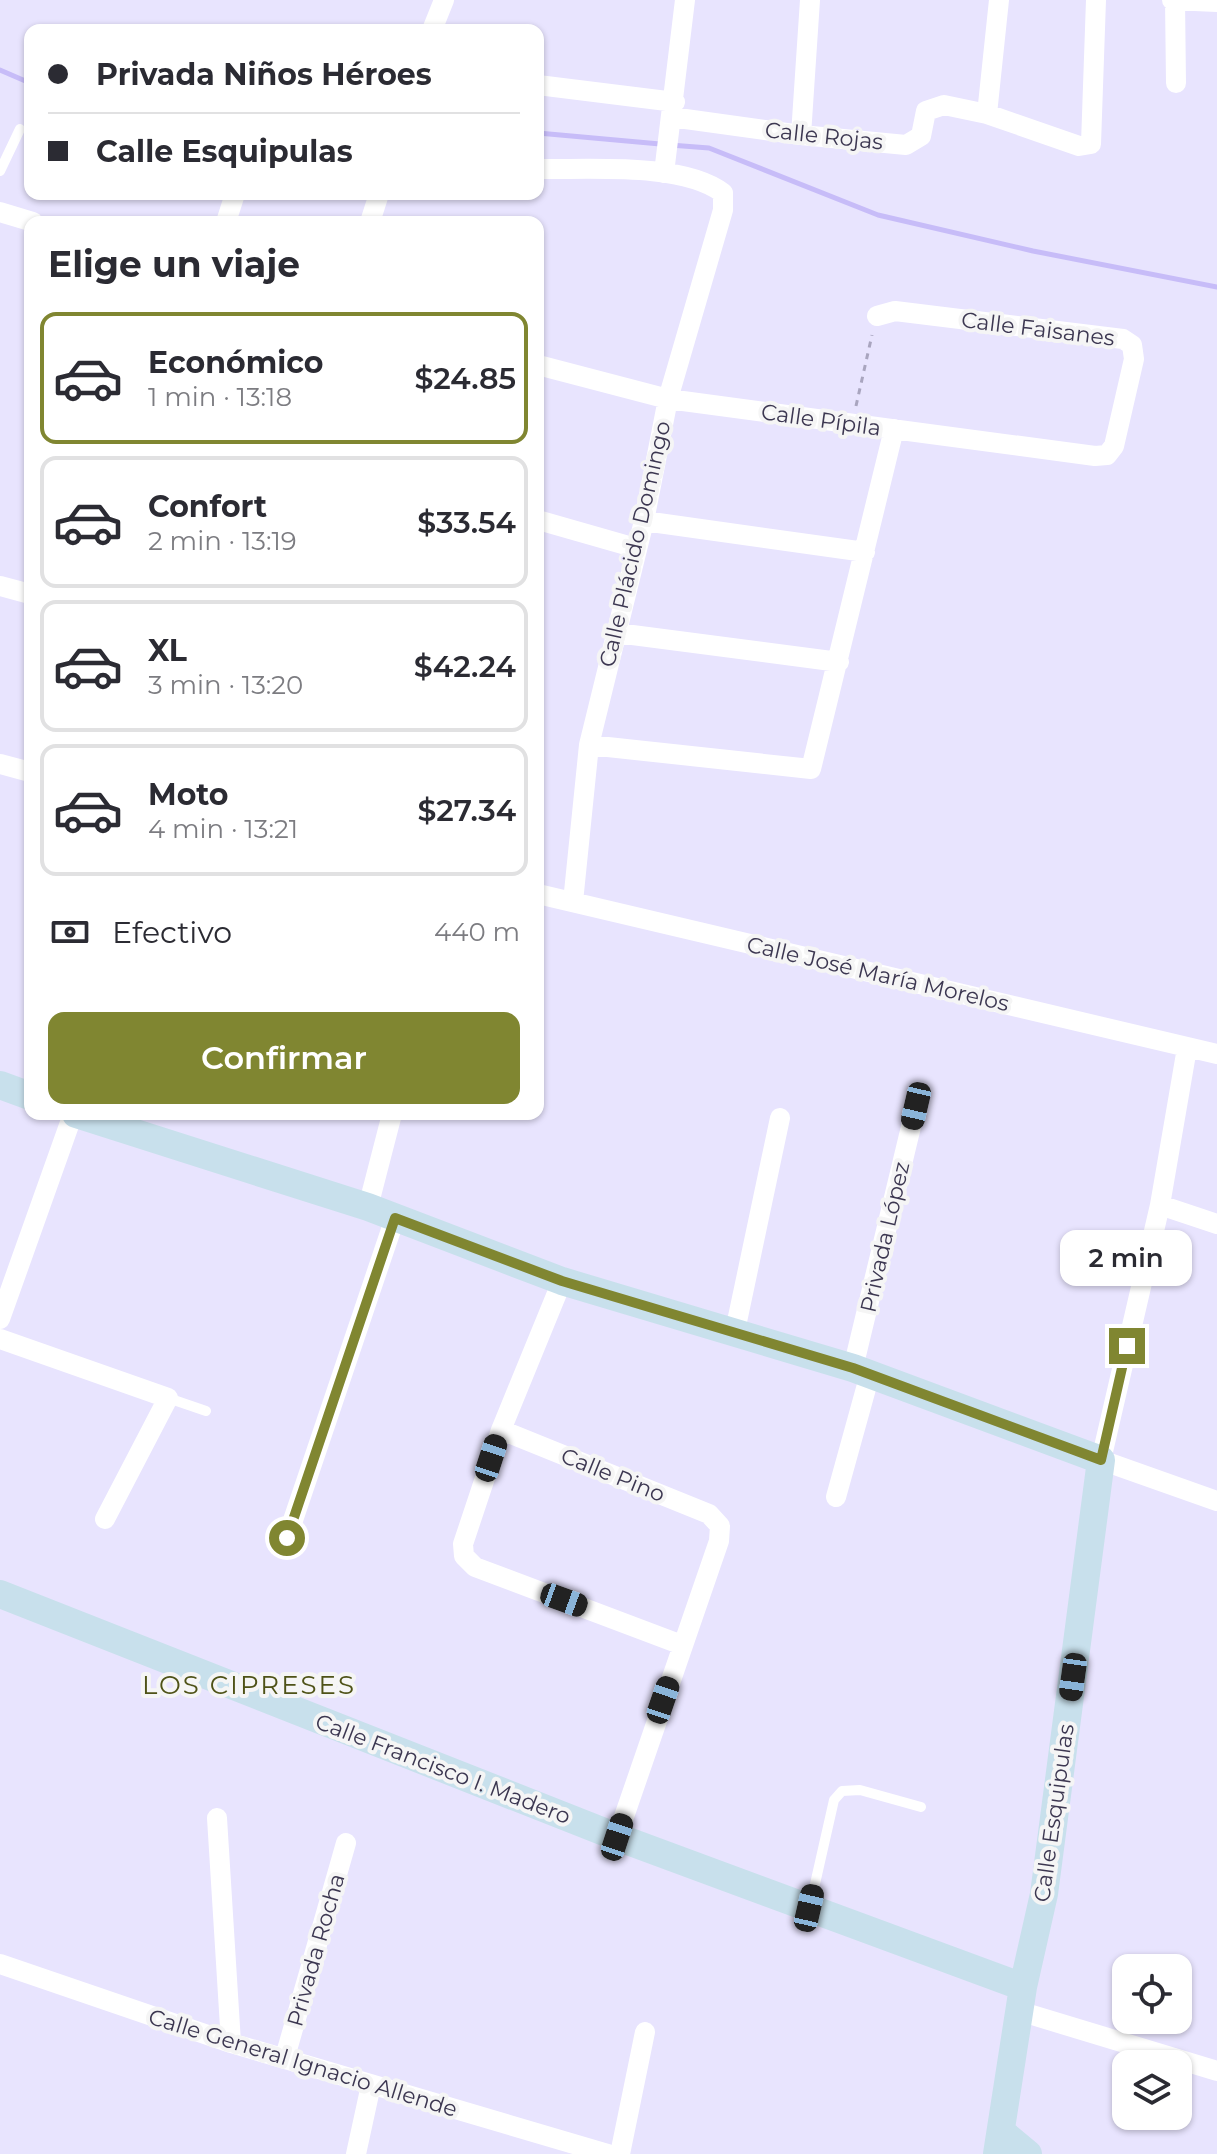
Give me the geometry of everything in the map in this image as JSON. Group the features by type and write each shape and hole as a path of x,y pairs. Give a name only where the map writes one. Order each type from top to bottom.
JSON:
{"street":[{"path":"434,24 444,0"},
{"path":"544,169 664,173 685,0"},
{"path":"801,135 810,0"},
{"path":"987,114 999,0"},
{"name":"Calle Rojas","path":"544,86 671,115 801,135 906,145 921,136 926,111 944,105 987,114 1079,146 1091,144 1096,0"},
{"path":"1176,83 1174,0 1217,2"},
{"name":"Calle Plácido Domingo","path":"573,902 589,745 644,521 668,399 723,210 723,193 710,183 664,173"},
{"path":"0,212 24,219"},
{"name":"Calle Faisanes","path":"877,316 895,311 1123,339 1132,345 1134,359 1114,446 1107,455"},
{"name":"Calle Pípila","path":"544,367 668,399 1107,455"},
{"path":"589,745 811,769 894,429"},
{"path":"644,521 865,552"},
{"path":"544,522 636,548"},
{"path":"0,586 24,592"},
{"path":"617,633 839,662"},
{"path":"0,764 24,770"},
{"name":"Calle José María Morelos","path":"544,895 1217,1054"},
{"name":"Calle Esquipulas","path":"1000,2143 1021,1999 1044,1894 1101,1460 1160,1205 1187,1048"},
{"path":"0,1085 24,1094"},
{"name":"Privada López","path":"836,1497 916,1106"},
{"path":"735,1331 780,1118"},
{"path":"0,1319 6,1276 71,1120"},
{"path":"93,1120 368,1207 562,1281 862,1371 1217,1501"},
{"path":"368,1207 390,1120"},
{"path":"1160,1205 1217,1224"},
{"path":"287,1538 395,1218"},
{"path":"562,1281 501,1430 463,1544 464,1556 475,1567 682,1645 617,1837"},
{"path":"0,1339 168,1398 105,1519"},
{"name":"Calle Pino","path":"501,1430 709,1514 720,1526 719,1541 682,1645"},
{"name":"Calle Francisco I. Madero","path":"0,1594 617,1837 809,1908 1021,1999"},
{"path":"217,1818 231,2043"},
{"name":"Privada Rocha","path":"285,2057 346,1843"},
{"name":"Calle General Ignacio Allende","path":"0,1964 231,2043 608,2154"},
{"path":"1021,1999 1217,2071"},
{"path":"620,2154 645,2032"},
{"path":"356,2154 371,2085"},
{"path":"1000,2143 1028,2154"}],"lane":[{"path":"0,171 20,129"},
{"path":"168,1398 206,1411"},
{"path":"809,1908 834,1800 842,1791 860,1790 921,1807"}],"path":[{"path":"851,424 877,316"}],"waterway":[{"path":"0,70 24,80"},
{"path":"544,134 660,144"},
{"path":"670,145 709,148 878,215 1033,251 1217,287"}],"district":[{"name":"LOS CIPRESES","path":"249,1685"}],"route":[{"path":"287,1538 395,1218 562,1281 853,1368 1101,1460 1127,1346"}]}
